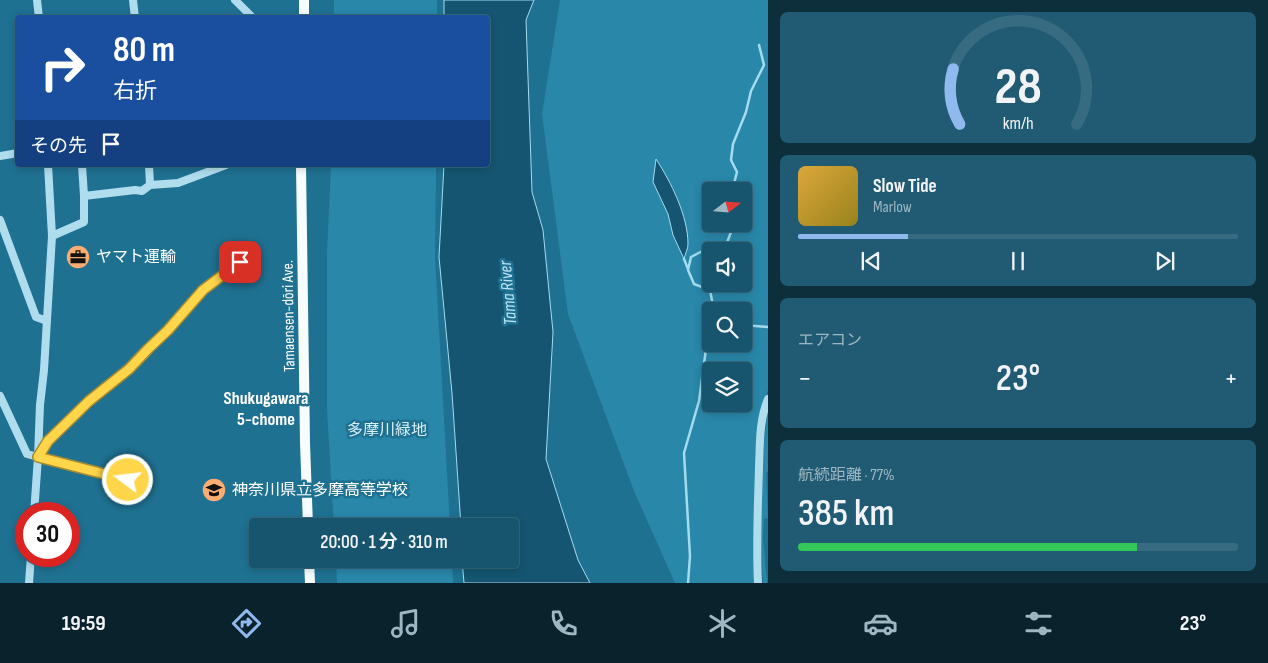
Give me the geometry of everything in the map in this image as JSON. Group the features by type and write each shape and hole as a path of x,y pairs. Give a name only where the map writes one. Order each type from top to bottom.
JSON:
{"main road":[{"path":"304,0 304,15"},
{"name":"Tamaensen-dōri Ave.","path":"301,167 308,518"},
{"path":"309,568 310,583"}],"street":[{"path":"38,0 38,15"},
{"path":"133,0 135,15"},
{"path":"236,0 250,15"},
{"path":"0,156 15,154"},
{"path":"35,502 52,236 48,167"},
{"path":"52,236 84,222 82,167"},
{"path":"149,167 150,185"},
{"path":"84,196 135,190 142,191 150,185 178,183 221,167"},
{"path":"0,220 36,317 47,321"},
{"path":"38,457 48,441 89,401 129,369 168,330 203,290 240,262"},
{"path":"0,396 28,454 128,480"},
{"path":"758,583 760,451 763,409 768,399"},
{"path":"29,583 30,567"}],"green space":[{"path":"334,0 437,0 437,15 334,15"},
{"path":"560,0 768,0 768,390 760,413 756,449 754,534 756,583 675,583 634,491 568,314 542,114"},
{"name":"多摩川緑地","path":"331,167 436,167 435,258 450,518 334,518 327,410 327,253"},
{"path":"768,410 768,471 766,473 768,518 764,519 763,538 767,583 763,583 760,537 764,443"},
{"path":"336,568 452,568 453,583 337,583"}],"water":[{"name":"Tama River","path":"444,0 534,0 526,20 532,192 543,230 553,332 546,459 578,560 590,583 464,583 463,568 519,568 519,518 460,518 452,393 439,257 444,167 490,167 490,15 444,15"},
{"path":"656,159 673,189 682,211 688,244 684,259 673,235 668,214 653,182"}],"waterway":[{"path":"734,182 737,172 731,160 733,144 746,112 751,91 764,65 759,45"},
{"path":"712,302 710,290 694,284 688,270 691,257 706,249 725,248 731,232"},
{"path":"684,259 688,269"},
{"path":"752,326 768,327"},
{"path":"688,583 690,556 684,453 699,401 706,352"}],"place":[{"name":"ヤマト運輸","path":"78,257"},
{"name":"神奈川県立多摩高等学校","path":"214,490"}],"district":[{"name":"Shukugawara 5-chome","path":"266,408"}],"route":[{"path":"128,480 38,457 48,441 89,401 129,369 168,330 203,290 240,262"}]}
